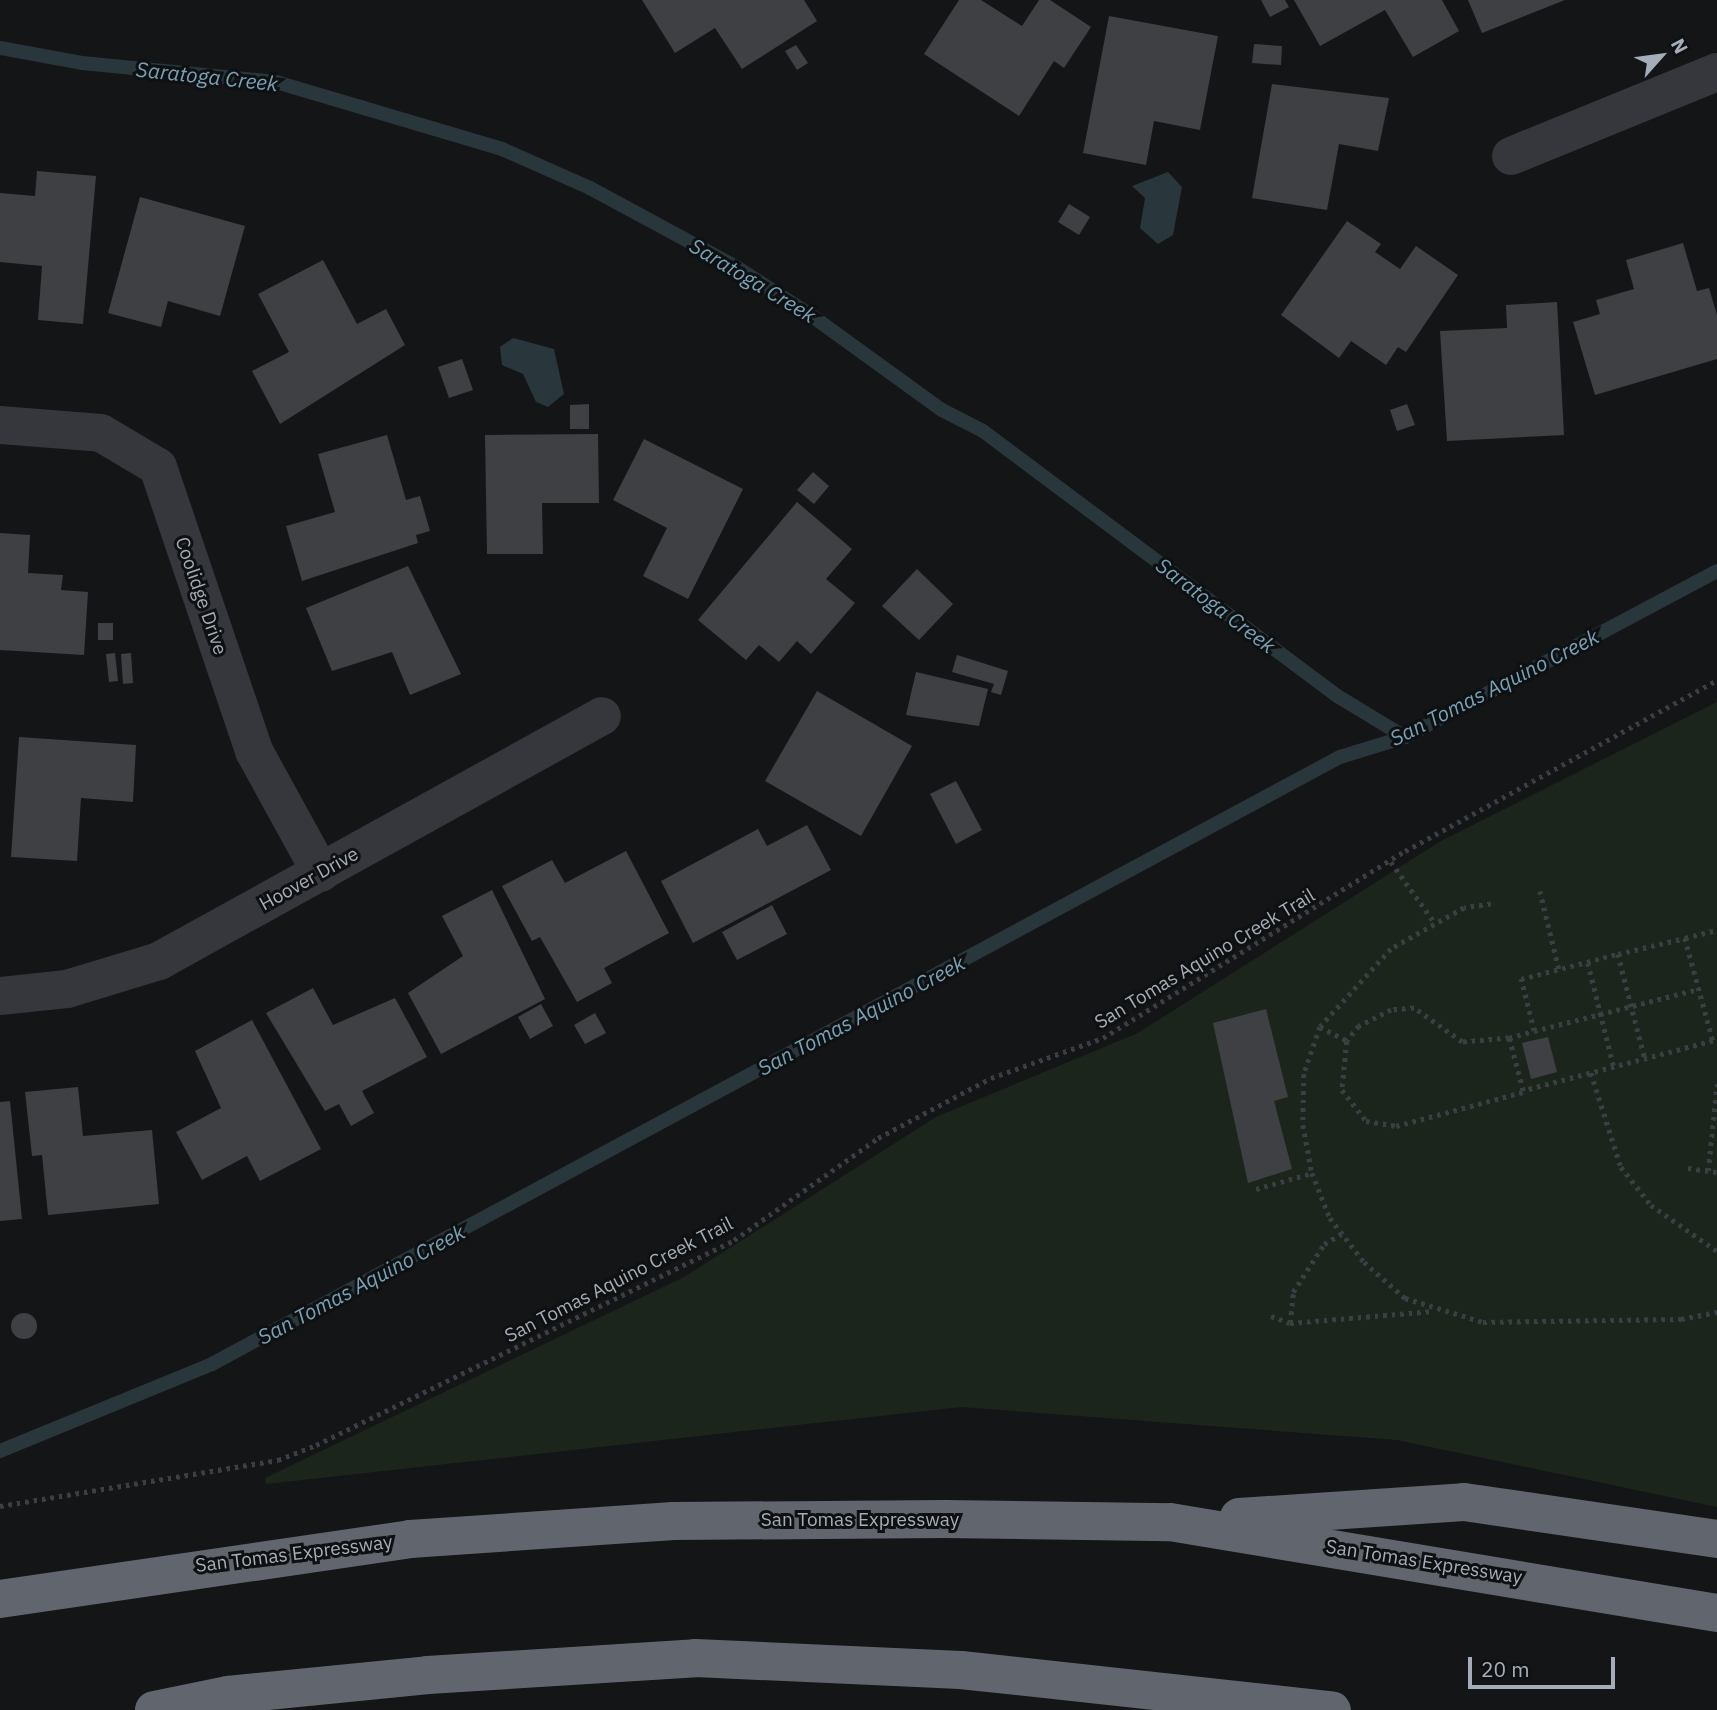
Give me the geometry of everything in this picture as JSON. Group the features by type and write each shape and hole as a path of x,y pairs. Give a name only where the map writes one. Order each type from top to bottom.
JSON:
{"highway":[{"path":"1170,1522 1464,1502 1717,1539"},
{"name":"San Tomas Expressway","path":"0,1599 410,1539 659,1522 1170,1522 1717,1613"},
{"path":"154,1710 228,1695 428,1675 695,1658 961,1670 1332,1710"}],"street":[{"path":"1511,156 1717,72"},
{"name":"Coolidge Drive","path":"0,425 101,433 158,467 254,751 321,873"},
{"name":"Hoover Drive","path":"0,996 67,989 159,961 602,716"}],"path":[{"name":"San Tomas Aquino Creek Trail","path":"0,1506 278,1460 316,1446 734,1240 878,1138 991,1078 1103,1038 1391,862 1717,680"},
{"path":"1391,862 1435,923"},
{"path":"1540,891 1559,970"},
{"path":"1491,904 1435,923 1380,958 1320,1027 1302,1100 1312,1173 1341,1234 1383,1281 1439,1310 1509,1324 1681,1319 1717,1312"},
{"path":"1534,1031 1521,979 1717,930"},
{"path":"1685,938 1713,1041 1717,1047"},
{"path":"1618,954 1645,1059"},
{"path":"1587,963 1614,1067"},
{"path":"1699,989 1509,1038 1462,1042 1405,1007 1368,1021 1347,1041 1339,1071 1345,1100 1375,1125 1396,1126 1713,1041"},
{"path":"1320,1027 1347,1041"},
{"path":"1509,1038 1523,1091"},
{"path":"1591,1073 1621,1167 1651,1205 1717,1251"},
{"path":"1708,1171 1717,1084"},
{"path":"1688,1168 1717,1172"},
{"path":"1256,1189 1312,1173"},
{"path":"1290,1323 1293,1292 1324,1244 1341,1234"},
{"path":"1271,1317 1290,1323 1439,1310"}],"shaded area":[{"path":"1168,172 1182,187 1173,235 1158,244 1140,228 1145,198 1132,186"},
{"path":"513,338 554,349 564,394 548,407 536,402 523,374 502,365 500,347"},
{"path":"1717,702 1717,1507 1397,1440 961,1407 266,1484 265,1478 684,1277 936,1117 1138,1033 1441,841"}],"building":[{"path":"642,0 804,0 817,21 742,69 715,28 675,53"},
{"path":"959,0 981,0 1022,26 1039,0 1050,0 1091,27 1064,68 1054,61 1019,116 924,54"},
{"path":"1261,0 1285,0 1289,7 1270,17"},
{"path":"1294,0 1442,0 1459,31 1413,57 1385,10 1320,46"},
{"path":"1468,0 1565,0 1482,33"},
{"path":"1109,16 1218,36 1200,130 1154,121 1146,165 1083,153"},
{"path":"1254,44 1282,46 1281,65 1252,63"},
{"path":"796,45 808,63 797,70 785,51"},
{"path":"1272,84 1389,98 1378,151 1339,144 1327,210 1252,198"},
{"path":"37,171 96,176 83,324 38,320 42,266 0,262 0,193 35,196"},
{"path":"140,197 245,226 220,316 168,301 161,327 108,313"},
{"path":"1069,204 1090,217 1079,235 1058,222"},
{"path":"1347,221 1381,244 1375,252 1400,269 1416,246 1458,275 1406,352 1398,347 1386,365 1351,341 1339,358 1281,315"},
{"path":"1683,243 1697,291 1709,288 1717,315 1717,359 1595,395 1573,322 1600,314 1596,300 1634,289 1626,260"},
{"path":"323,260 357,324 386,309 405,345 280,424 252,371 289,352 258,294"},
{"path":"1557,302 1564,435 1447,441 1440,331 1507,328 1506,305"},
{"path":"462,359 473,390 449,398 438,367"},
{"path":"589,404 589,429 570,429 570,405"},
{"path":"1407,404 1415,425 1397,431 1390,410"},
{"path":"598,434 599,503 542,503 543,554 487,554 485,435"},
{"path":"387,435 406,500 420,496 430,531 416,535 418,543 302,581 286,526 335,512 318,454"},
{"path":"644,439 743,489 688,599 643,576 667,528 613,500"},
{"path":"813,472 829,486 814,504 797,490"},
{"path":"797,502 852,549 826,579 855,603 811,654 797,641 779,662 759,645 746,660 698,620"},
{"path":"0,533 30,535 28,573 63,575 61,590 88,592 84,655 0,650"},
{"path":"408,566 461,674 410,695 392,652 332,671 306,608"},
{"path":"917,569 953,604 919,640 882,606"},
{"path":"98,623 113,623 113,640 98,640"},
{"path":"115,653 118,681 109,682 106,654"},
{"path":"131,653 133,683 123,684 121,654"},
{"path":"957,655 1008,671 1001,695 991,692 994,684 952,672"},
{"path":"916,672 988,689 979,726 906,715"},
{"path":"817,691 912,746 861,836 765,781"},
{"path":"19,737 136,745 133,802 81,798 77,861 11,857"},
{"path":"956,781 982,830 956,844 930,794"},
{"path":"807,825 831,870 693,943 661,881 758,829 767,846"},
{"path":"626,851 669,933 604,968 612,983 577,1002 540,937 532,941 502,886 552,860 565,883"},
{"path":"492,890 545,999 441,1054 408,993 463,956 442,916"},
{"path":"772,905 787,934 737,960 722,932"},
{"path":"313,988 333,1025 395,998 427,1057 362,1091 374,1113 351,1126 339,1104 325,1111 266,1013"},
{"path":"541,1004 553,1026 530,1039 518,1017"},
{"path":"1266,1009 1288,1097 1274,1101 1292,1169 1248,1183 1213,1023"},
{"path":"595,1013 606,1033 585,1044 574,1025"},
{"path":"252,1020 321,1149 260,1181 247,1156 202,1180 176,1132 221,1108 195,1051"},
{"path":"1548,1037 1557,1072 1531,1079 1522,1043"},
{"path":"78,1087 83,1136 152,1130 159,1204 48,1215 42,1155 32,1156 25,1092"},
{"path":"10,1101 22,1219 0,1221 0,1102"},
{"path":"24,1313 33,1317 37,1326 33,1335 24,1339 15,1335 11,1326 15,1317"}],"waterway":[{"name":"Saratoga Creek","path":"0,48 82,63 276,82 502,149 590,188 738,268 812,316 942,410 983,431 1339,697 1405,737"},
{"name":"San Tomas Aquino Creek","path":"0,1451 212,1364 1340,757 1405,737 1717,571"}]}
